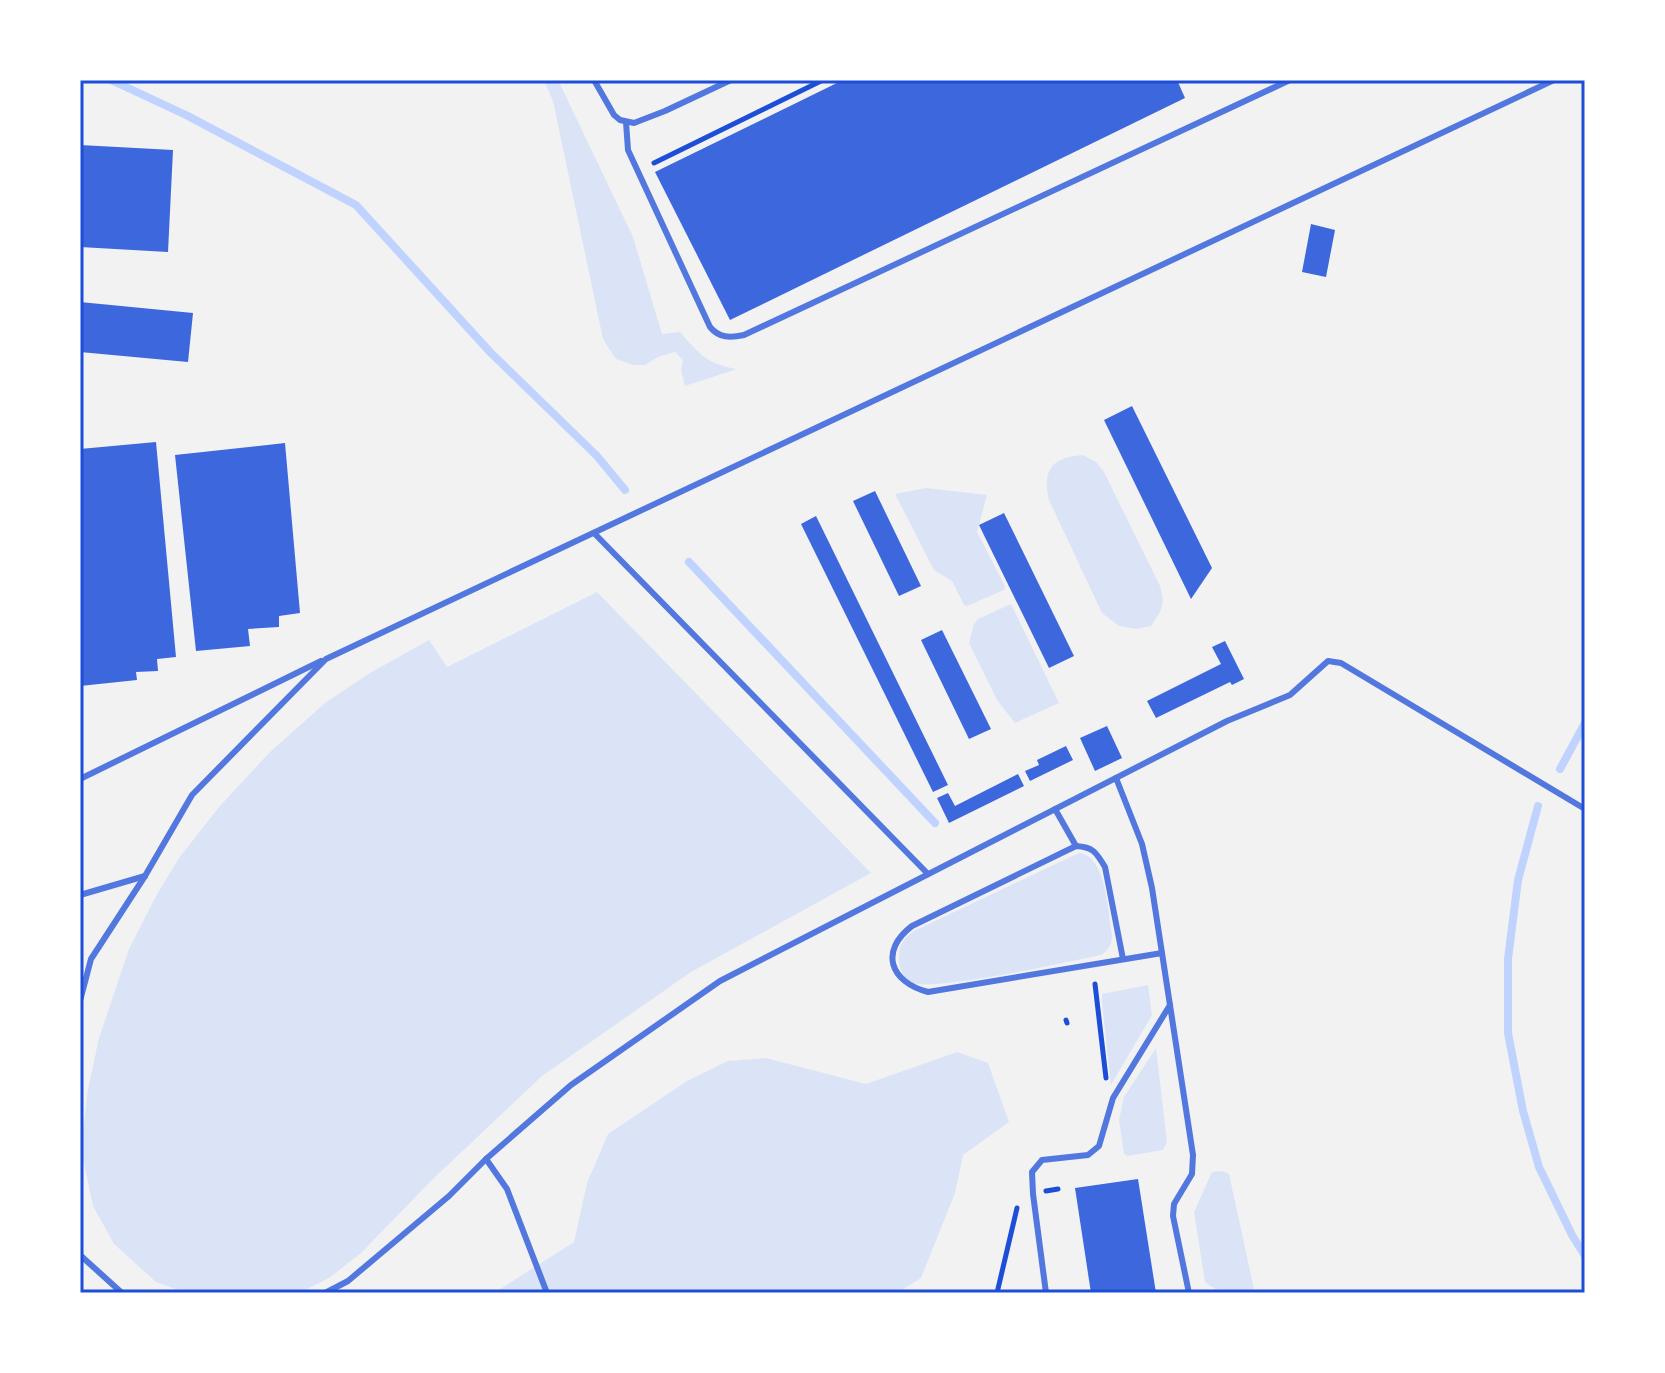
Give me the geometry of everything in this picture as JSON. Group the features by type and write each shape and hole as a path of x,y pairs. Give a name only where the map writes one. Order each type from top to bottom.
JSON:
{"lane":[{"path":"594,80 614,115 634,123 731,80"},
{"path":"626,122 628,150 710,327 715,333 734,337 1290,80"},
{"path":"80,779 326,659 1554,80"},
{"path":"594,533 928,874"},
{"path":"80,1001 91,959 145,876 192,795 326,659"},
{"path":"325,1293 348,1281 449,1196 486,1159 571,1085 720,981 1227,721 1290,695 1328,661 1341,663 1585,809"},
{"path":"1116,778 1142,844 1152,888 1193,1155 1192,1174 1174,1204 1173,1216 1189,1293"},
{"path":"1055,809 1076,846"},
{"path":"1123,959 1105,867 1089,847 1076,846 912,926 895,944 895,970 901,980 913,988 928,992 1162,953"},
{"path":"80,895 145,876"},
{"path":"1046,1293 1032,1172 1042,1160 1088,1155 1099,1146 1113,1098 1170,1005"},
{"path":"486,1159 507,1189 547,1293"},
{"path":"80,1255 122,1293"}],"path":[{"path":"654,163 823,80"},
{"path":"1095,984 1106,1081"},
{"path":"1045,1191 1058,1189"},
{"path":"997,1293 1020,1198 1033,1194"}],"shaded area":[{"path":"544,80 558,80 633,237 662,334 680,332 704,357 737,369 685,386 681,370 683,360 675,352 645,365 633,365 616,359 603,339 553,101"},
{"path":"1083,455 1096,462 1104,472 1160,586 1162,607 1151,626 1136,629 1119,626 1102,613 1049,500 1047,481 1052,467 1064,459"},
{"path":"926,488 987,495 977,532 1005,586 1004,590 967,606 952,581 934,570 895,494"},
{"path":"597,592 871,873 691,972 542,1076 433,1179 361,1253 329,1278 299,1293 186,1293 156,1282 114,1244 93,1206 81,1149 88,1089 99,1038 129,949 179,858 219,807 269,753 325,703 370,673 429,640 447,667"},
{"path":"1011,604 1059,703 1015,723 997,700 969,643 978,619"},
{"path":"1079,853 1095,863 1104,886 1112,938 1101,955 945,983 911,982 903,974 899,963 900,948 905,938 914,931"},
{"path":"1148,985 1152,1015 1111,1085 1102,994"},
{"path":"1156,1048 1167,1142 1163,1150 1128,1156 1124,1154 1119,1120 1124,1097"},
{"path":"957,1052 988,1063 1009,1122 963,1155 955,1193 921,1278 897,1293 494,1293 574,1242 587,1183 608,1134 687,1081 728,1061 766,1058 866,1084"},
{"path":"1212,1172 1229,1174 1254,1289 1240,1292 1223,1292 1205,1282 1194,1212"}],"building":[{"path":"843,80 1177,80 1185,98 730,320 655,172"},
{"path":"80,145 173,150 168,252 80,247"},
{"path":"1311,224 1335,230 1326,277 1302,272"},
{"path":"80,302 193,313 188,362 80,352"},
{"path":"1132,406 1212,568 1191,599 1104,420"},
{"path":"156,442 176,657 157,659 158,671 136,672 137,680 80,686 80,449"},
{"path":"285,443 300,613 279,616 279,627 248,629 250,646 196,651 175,455"},
{"path":"875,491 921,586 899,596 853,501"},
{"path":"1004,513 1074,656 1049,668 979,525"},
{"path":"816,516 948,785 933,792 801,524"},
{"path":"942,630 991,729 969,739 921,640"},
{"path":"1225,641 1244,679 1232,685 1230,682 1156,718 1147,701 1221,664 1212,647"},
{"path":"1107,726 1122,758 1095,771 1080,738"},
{"path":"1066,746 1073,760 1030,781 1025,771 1039,765 1037,760"},
{"path":"1018,774 1024,786 949,823 937,798 948,793 955,806"},
{"path":"1138,1179 1156,1293 1091,1293 1075,1188"}],"waterway":[{"path":"111,80 186,115 356,205 490,352 597,456 625,490"},
{"path":"689,562 935,823"},
{"path":"1560,769 1585,723"},
{"path":"1538,806 1518,880 1508,959 1508,1033 1523,1111 1539,1167 1585,1256"}]}
